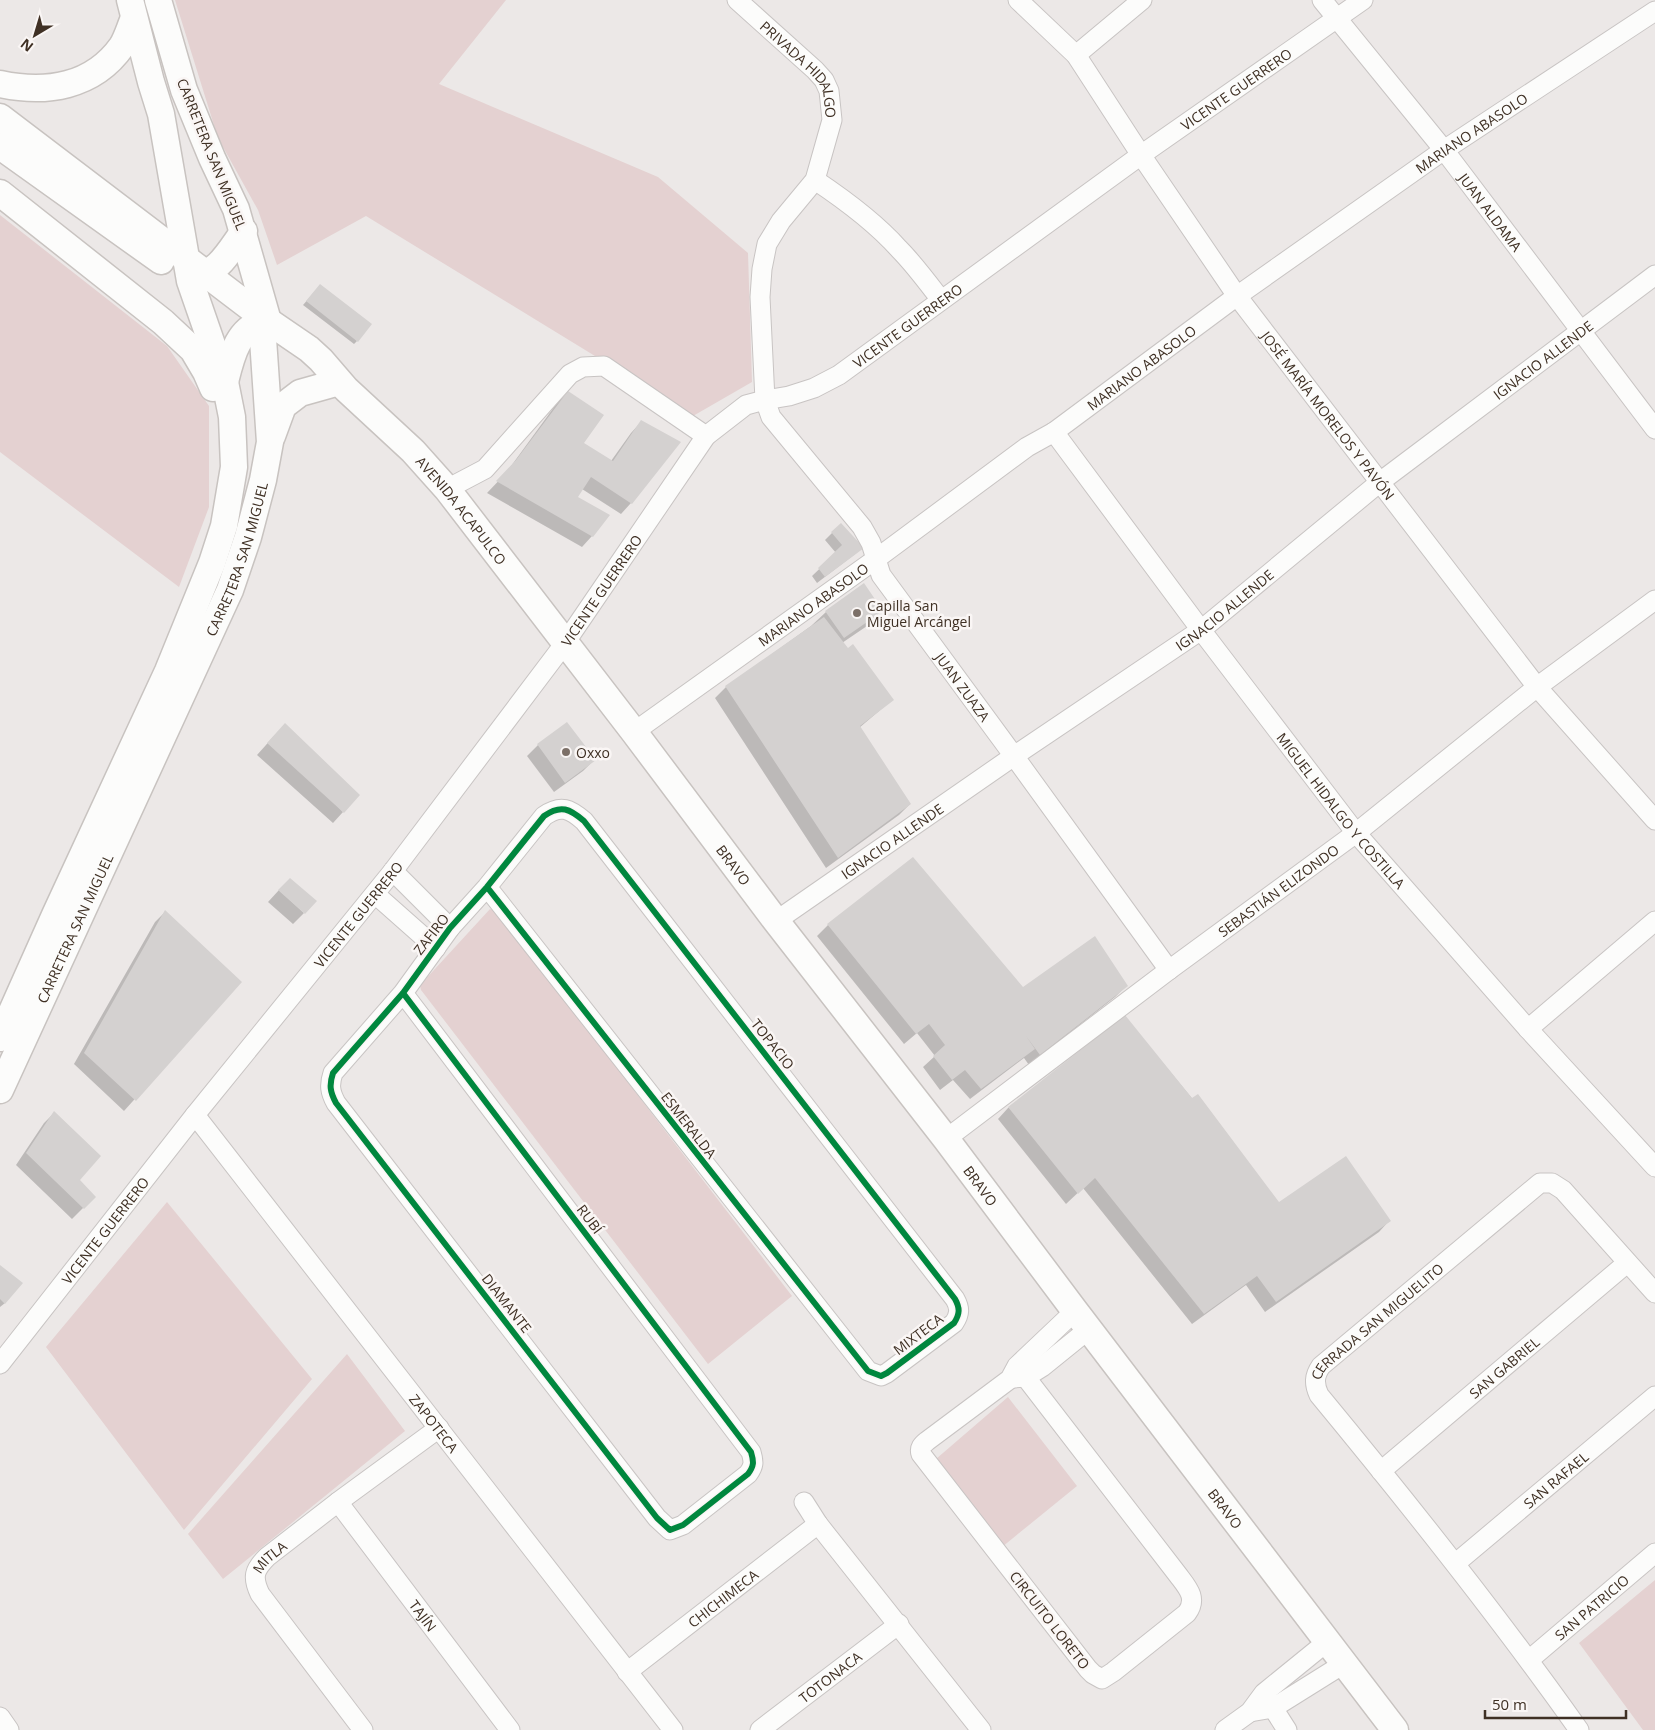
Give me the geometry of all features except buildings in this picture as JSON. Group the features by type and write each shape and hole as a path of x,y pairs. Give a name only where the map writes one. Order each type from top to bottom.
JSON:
{"main road":[{"name":"CARRETERA SAN MIGUEL","path":"0,1090 230,590 248,537 263,480 270,442 253,264 236,209 212,158 184,90 158,0"},
{"name":"CARRETERA SAN MIGUEL","path":"0,1038 168,672 212,563 224,526 234,467 232,417 225,382 194,271 161,114 150,82 132,7"},
{"path":"0,84 20,88 49,88 76,82 97,72 111,60 123,44 132,7"},
{"path":"0,117 194,271 260,329 239,341 232,355 225,382"},
{"path":"0,146 194,271 218,266 244,231"},
{"path":"0,193 163,322 192,350 206,372 221,409 234,467"},
{"path":"253,264 276,308 309,349"},
{"name":"AVENIDA ACAPULCO","path":"260,329 309,349 339,387"},
{"name":"AVENIDA ACAPULCO","path":"260,329 339,387 413,451 447,489 565,643"},
{"path":"270,442 282,406 300,393 339,387"},
{"name":"BRAVO","path":"565,643 776,921 946,1139 1395,1730"}],"street":[{"name":"PRIVADA HIDALGO","path":"737,0 815,70 824,80 829,91 832,120 815,180"},
{"name":"JOSÉ MARÍA MORELOS Y PAVÓN","path":"1018,0 1076,56 1237,296 1537,687 1655,820"},
{"path":"1076,56 1142,0"},
{"name":"JUAN ALDAMA","path":"1322,0 1444,150 1655,429"},
{"name":"VICENTE GUERRERO","path":"0,1364 195,1115 393,871 565,643 706,436 746,405 789,396 814,388 839,375 1141,155 1363,0"},
{"name":"MARIANO ABASOLO","path":"634,732 876,559 1028,447 1054,432 1237,296 1444,150 1655,12"},
{"path":"765,400 760,297 762,269 767,244 781,221 815,180 836,194 887,236 901,250 941,300"},
{"name":"IGNACIO ALLENDE","path":"776,921 1014,756 1201,630 1380,482 1655,275"},
{"path":"447,489 485,469 570,374 583,367 604,366 706,436"},
{"name":"JUAN ZUAZA","path":"765,400 771,417 862,527 871,543 881,576 1169,970"},
{"name":"MIGUEL HIDALGO Y COSTILLA","path":"1054,432 1201,630 1356,833 1528,1029 1655,1167"},
{"name":"SEBASTIÁN ELIZONDO","path":"946,1139 1169,970 1356,833 1537,687 1655,600"},
{"name":"ZAFIRO","path":"330,1088 333,1073 403,993 450,928 487,887 544,816 554,809 565,809"},
{"name":"TOPACIO","path":"565,809 575,813 584,821 955,1299"},
{"path":"393,871 450,928"},
{"name":"ESMERALDA","path":"487,887 861,1364 875,1375"},
{"path":"375,894 436,948"},
{"path":"1528,1029 1655,921"},
{"name":"RUBÍ","path":"403,993 751,1452 752,1468 743,1478 683,1525 670,1530"},
{"name":"DIAMANTE","path":"330,1088 331,1095 339,1107 657,1518 670,1530"},
{"name":"ZAPOTECA","path":"195,1115 673,1730"},
{"name":"CERRADA SAN MIGUELITO","path":"1579,1730 1456,1563 1319,1395 1315,1386 1317,1373 1329,1360 1540,1183 1552,1183 1564,1190 1655,1293"},
{"name":"SAN GABRIEL","path":"1381,1471 1627,1263"},
{"name":"MIXTECA","path":"875,1375 881,1376 887,1373 954,1323 959,1312 959,1306 955,1299"},
{"path":"1018,1374 1082,1320"},
{"name":"CIRCUITO LORETO","path":"1018,1374 1172,1567 1192,1595 1192,1604 1187,1613 1113,1672 1102,1678 1097,1677 1088,1669 921,1454 920,1448 927,1441 1018,1374"},
{"name":"SAN RAFAEL","path":"1456,1563 1655,1396"},
{"name":"MITLA","path":"363,1730 260,1594 255,1575 263,1561 338,1502 439,1428"},
{"name":"TAJÍN","path":"338,1502 510,1730"},
{"path":"804,1502 818,1524 899,1624 975,1728"},
{"name":"CHICHIMECA","path":"627,1672 818,1524"},
{"name":"SAN PATRICIO","path":"1529,1660 1655,1553"},
{"name":"TOTONACA","path":"760,1730 899,1624"},
{"path":"1268,1700 1328,1641"},
{"path":"1225,1730 1268,1700 1345,1662"},
{"path":"1268,1700 1287,1730"},
{"path":"0,1718 10,1730"}],"shaded area":[{"path":"175,0 506,0 439,84 658,177 748,253 752,382 693,416 366,216 277,265 258,210 218,138"},
{"path":"0,215 167,346 209,406 209,507 179,587 0,452"},
{"path":"490,909 497,912 792,1296 708,1364 421,990 420,986 422,983"},
{"path":"167,1202 312,1379 184,1530 46,1347"},
{"path":"347,1354 405,1431 223,1579 188,1534"},
{"path":"1008,1397 1077,1486 1002,1547 936,1459"},
{"path":"1655,1580 1655,1730 1643,1730 1579,1643"}],"cycle path":[{"path":"403,993 751,1452 753,1464 748,1474 683,1525 670,1530 657,1518 336,1103 331,1092 333,1073 403,993 450,928 487,887 544,816 560,809 570,811 584,821 955,1299 959,1311 954,1323 887,1373 881,1376 868,1371 487,887"}],"place":[{"name":"Capilla San Miguel Arcángel","path":"857,613"},
{"name":"Oxxo","path":"566,752"}]}
